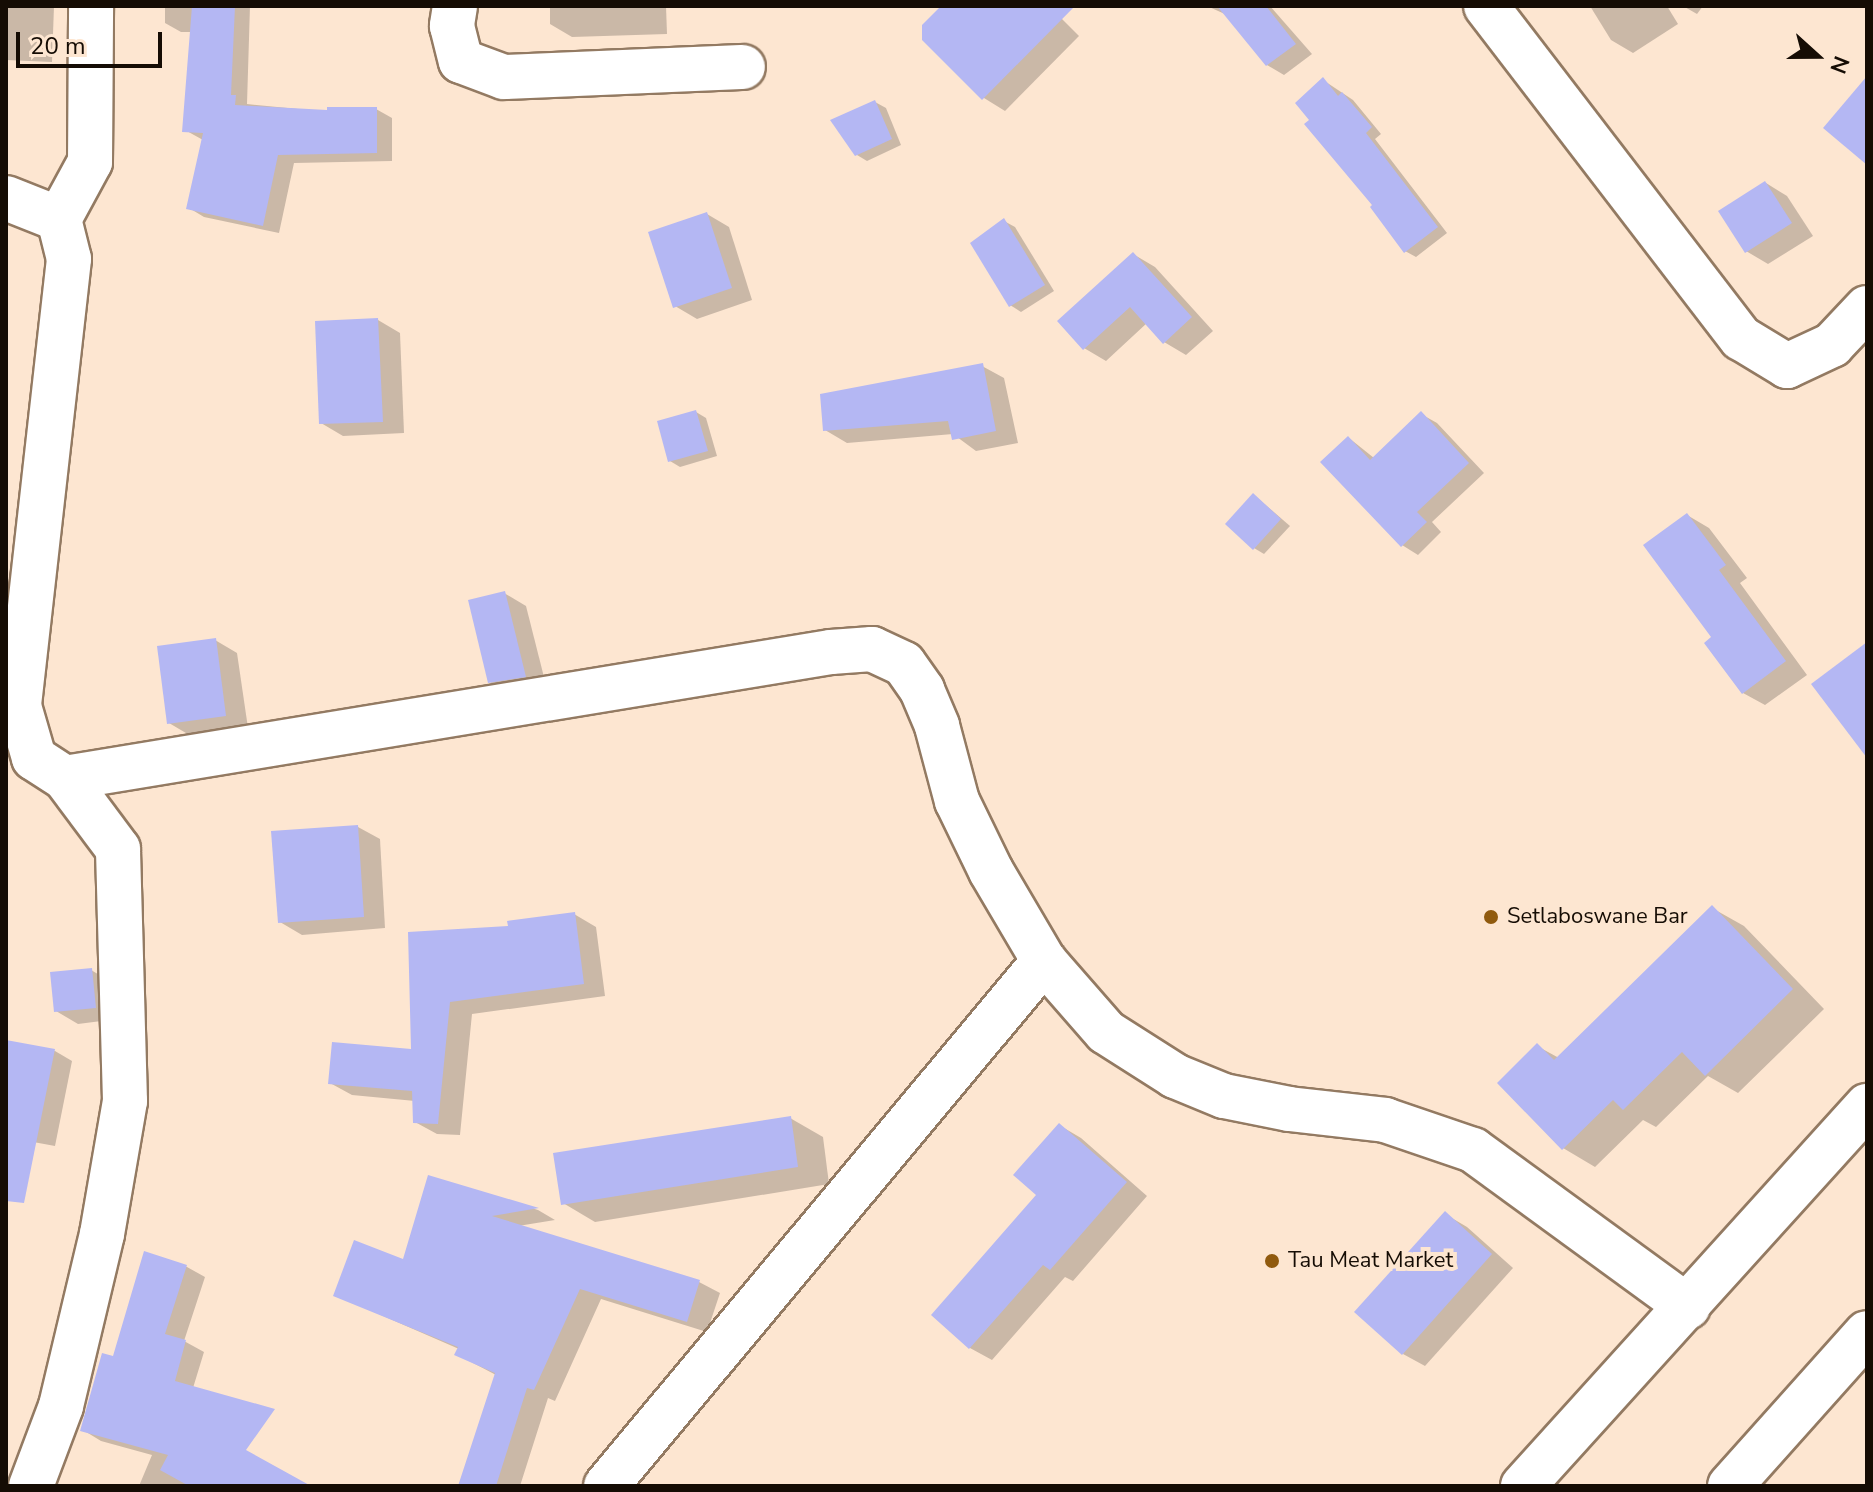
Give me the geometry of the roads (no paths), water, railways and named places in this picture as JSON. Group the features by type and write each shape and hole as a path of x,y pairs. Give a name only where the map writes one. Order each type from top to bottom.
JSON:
{"street":[{"path":"31,1486 61,1406 102,1234 125,1101 118,849 65,778 34,758 12,714 69,259 59,219 90,162 91,6"},
{"path":"455,6 452,26 461,61 504,77 743,67"},
{"path":"1486,6 1741,338 1787,366 1832,345 1867,308"},
{"path":"6,198 59,219"},
{"path":"65,778 831,652 872,649 904,664 922,690 937,726 957,801 991,871 1044,961 1106,1032 1175,1076 1224,1096 1289,1109 1385,1120 1473,1150 1688,1307"},
{"path":"606,1486 1044,961"},
{"path":"1523,1486 1867,1106"},
{"path":"1730,1486 1867,1333"}],"place":[{"name":"Setlaboswane Bar","path":"1491,917"},
{"name":"Tau Meat Market","path":"1272,1261"}]}
